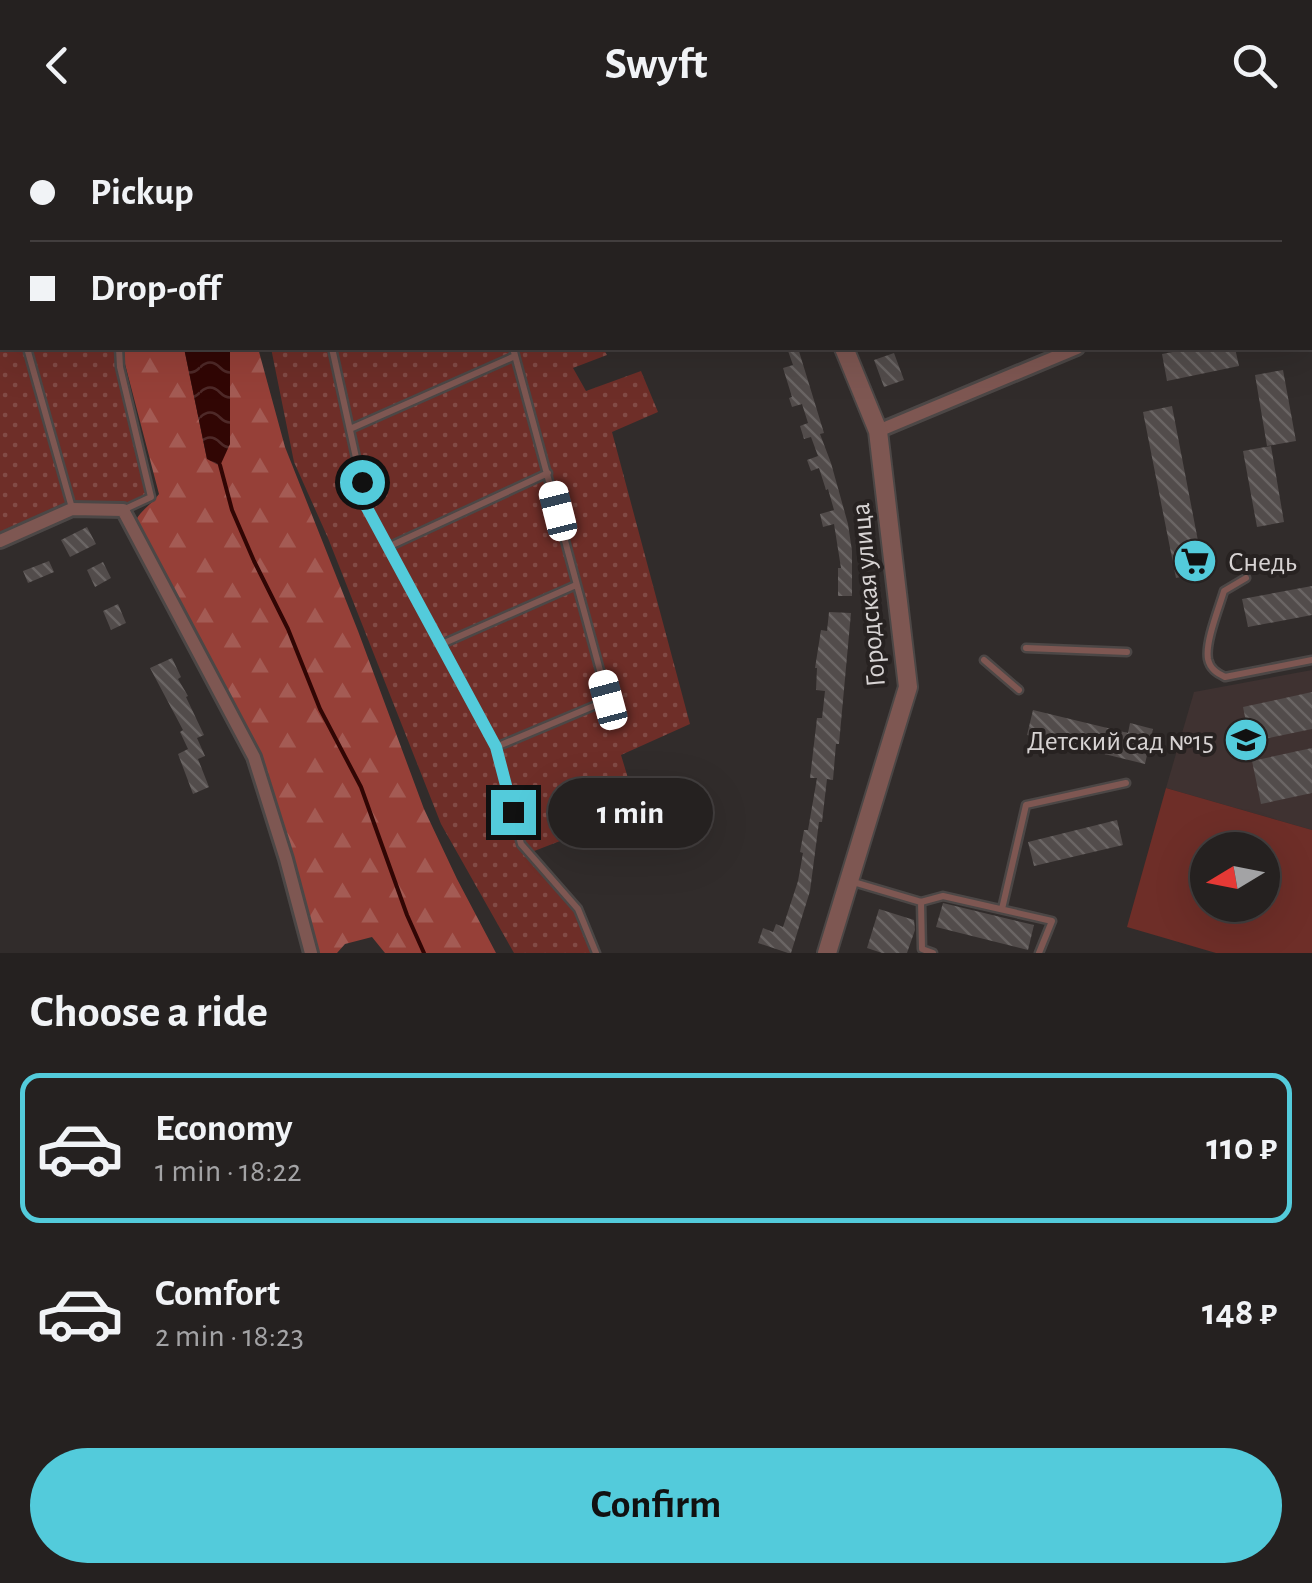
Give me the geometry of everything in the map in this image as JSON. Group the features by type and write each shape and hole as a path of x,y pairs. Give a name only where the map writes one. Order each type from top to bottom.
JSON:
{"street":[{"name":"Городская улица","path":"827,953 908,686 878,431 845,350"},
{"path":"878,431 1072,350"},
{"path":"0,541 72,509 122,510 254,757 311,953"}],"lane":[{"path":"28,350 72,509"},
{"path":"118,350 151,497 122,510"},
{"path":"332,350 367,508 496,747 522,844 578,909 596,953"},
{"path":"350,428 514,352 608,700 496,747"},
{"path":"388,547 548,474"},
{"path":"1246,578 1224,591 1208,648 1208,662 1214,672 1225,678 1312,660"},
{"path":"442,644 576,586"},
{"path":"1026,648 1126,652"},
{"path":"984,660 1019,690"},
{"path":"1002,910 1026,805 1126,783"},
{"path":"849,880 921,902 943,896 1052,921 1038,953"},
{"path":"921,902 922,950 933,953"}],"shaded area":[{"path":"0,350 119,350 151,497 123,510 72,509 0,541"},
{"path":"271,350 604,350 607,355 573,368 586,391 641,371 658,412 612,432 690,724 621,755 638,811 529,853 578,909 596,953 514,953 441,824 294,462"},
{"name":"Детский сад №15","path":"1312,670 1312,830 1166,788 1194,692"},
{"path":"1166,788 1312,830 1312,953 1216,953 1127,927"}],"green space":[{"path":"124,350 184,350 207,459 230,444 230,350 259,350 285,447 424,809 496,953 385,953 372,937 345,944 337,953 316,953 259,754 136,520 159,494"}],"water":[{"path":"184,350 230,350 230,444 220,466 207,459"}],"building":[{"path":"788,350 799,350 848,524 852,596 838,596 841,568 834,524 823,527 820,514 834,510 819,468 811,471 807,460 818,456 811,437 804,439 800,426 808,423 802,404 792,407 789,398 792,397 783,368 793,365"},
{"path":"1235,350 1239,366 1167,381 1162,354"},
{"path":"894,353 904,380 884,387 874,360"},
{"path":"1283,370 1296,441 1267,446 1255,375"},
{"path":"1172,406 1204,572 1176,578 1143,412"},
{"path":"1271,446 1284,522 1257,527 1243,451"},
{"path":"87,527 96,544 70,557 61,540"},
{"path":"49,561 54,572 28,583 23,571"},
{"path":"103,562 111,578 95,587 87,570"},
{"path":"1312,586 1312,615 1248,627 1242,599"},
{"path":"118,604 126,623 111,630 103,611"},
{"path":"829,612 851,613 839,744 833,780 827,779 810,891 788,953 758,943 763,928 773,932 776,924 783,927 798,881 804,830 808,830 817,778 810,778 817,718 822,718 825,691 816,690 815,668 821,630 827,631"},
{"path":"172,658 204,735 197,738 205,756 198,759 209,787 193,794 178,754 188,749 180,732 183,730 150,668"},
{"path":"1312,692 1312,729 1250,742 1243,707"},
{"path":"1033,710 1128,733 1130,723 1153,729 1145,764 1027,735"},
{"path":"1312,748 1312,793 1261,804 1252,761"},
{"path":"1117,820 1123,845 1034,866 1028,842"},
{"path":"943,903 1034,925 1028,950 936,927"},
{"path":"879,909 914,920 915,930 907,953 882,953 867,948"}],"waterway":[{"path":"220,465 232,510 288,629 320,709 361,787 424,953"}],"place":[{"name":"Снедь","path":"1195,561"},
{"name":"Детский сад №15","path":"1246,740"}],"route":[{"path":"362,482 367,508 496,747 513,812"}]}
